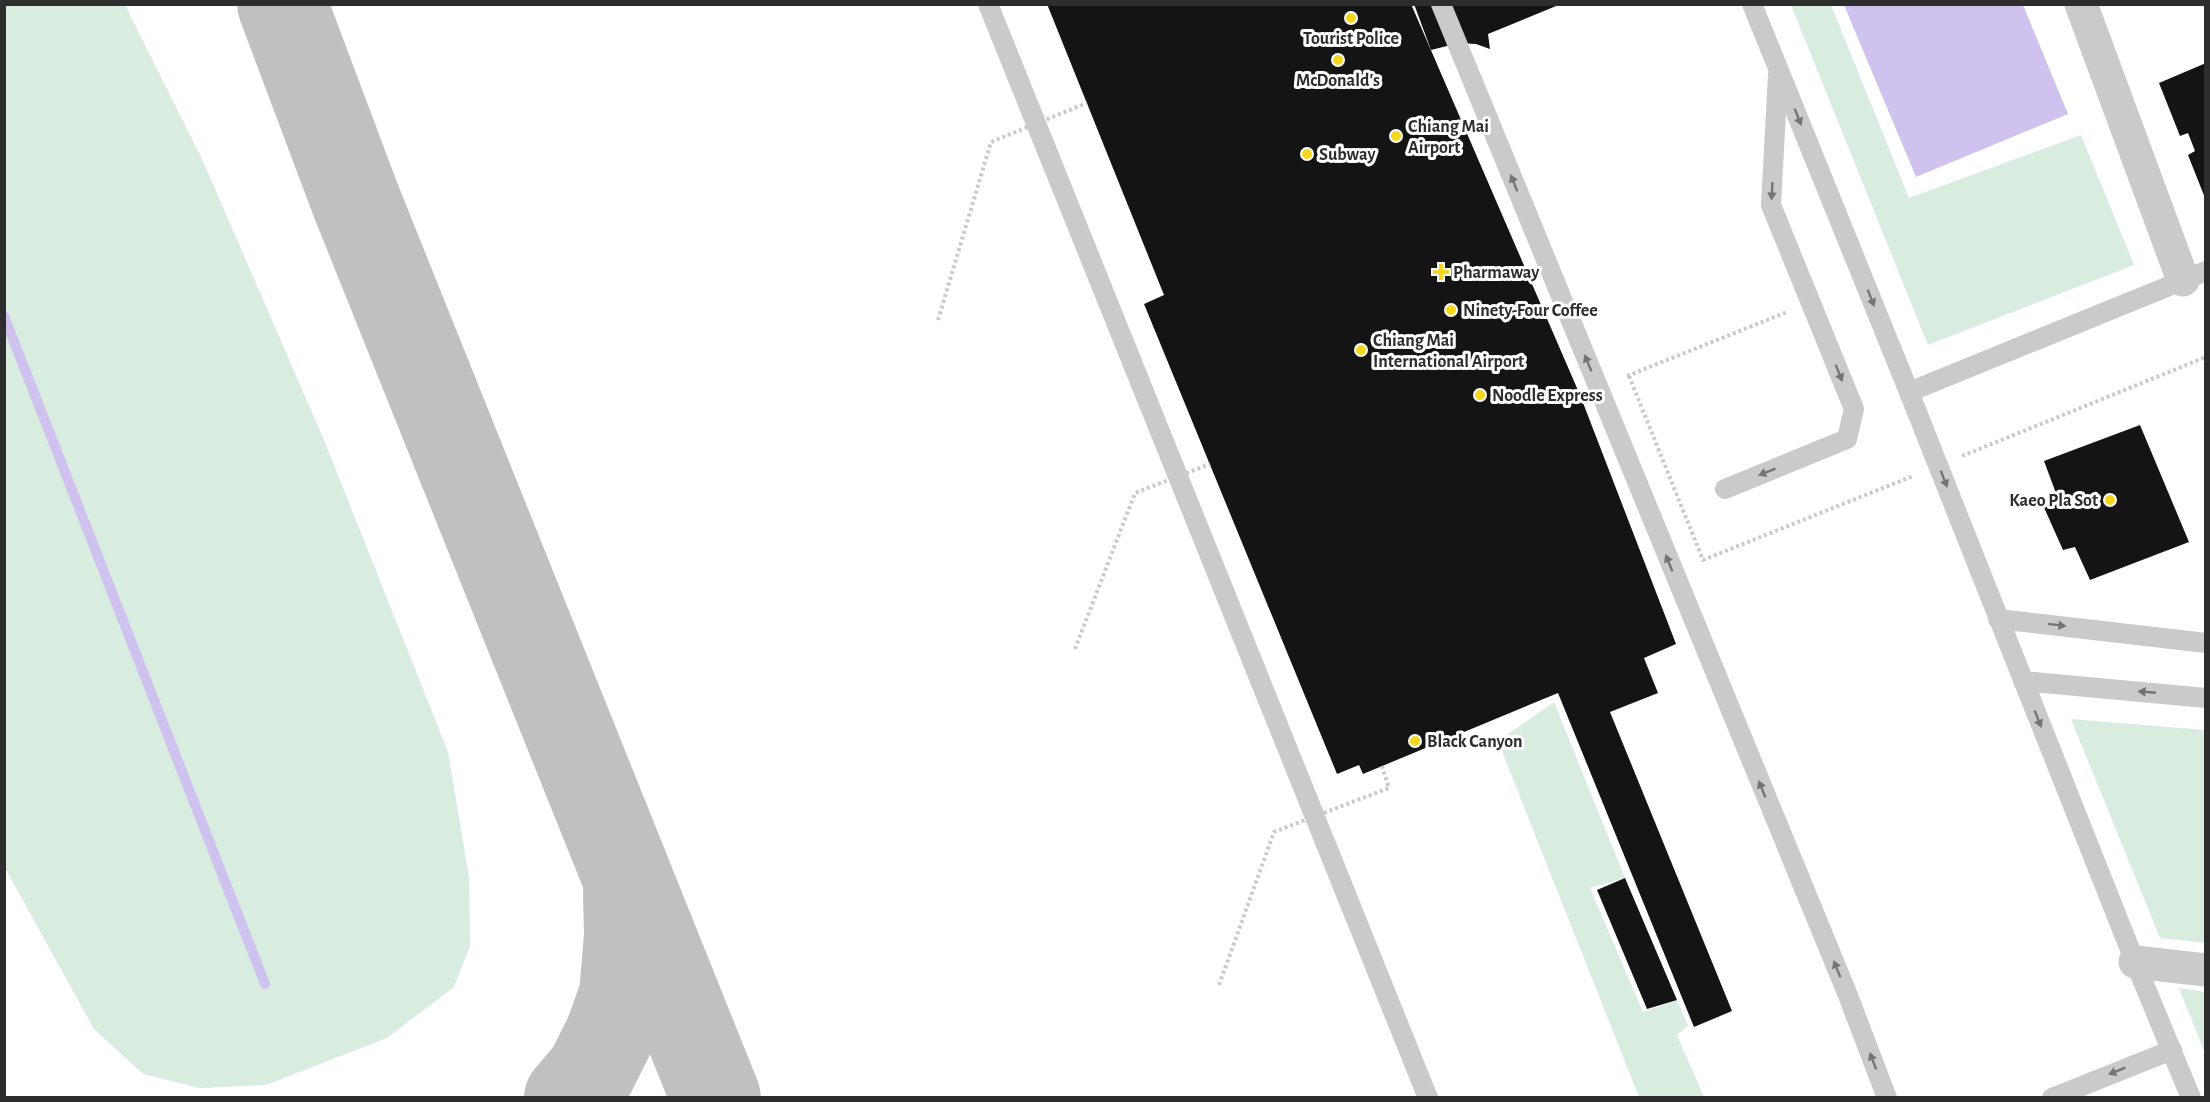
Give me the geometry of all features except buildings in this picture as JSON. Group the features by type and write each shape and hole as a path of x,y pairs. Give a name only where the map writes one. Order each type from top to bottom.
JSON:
{"street":[{"path":"2081,4 2194,275"},
{"path":"2135,962 2205,970"}],"lane":[{"path":"988,4 1428,1098"},
{"path":"1441,4 1842,982 1887,1098"},
{"path":"1752,4 2191,1098"},
{"path":"1725,489 1847,439 1854,409 1771,205 1778,70"},
{"path":"1909,392 2194,275"},
{"path":"1998,619 2205,643"},
{"path":"2023,681 2205,698"},
{"path":"2052,1098 2172,1050"}],"path":[{"path":"938,320 991,142 1087,104"},
{"path":"1598,388 1810,302"},
{"path":"1629,376 1703,560 2205,357"},
{"path":"1075,649 1135,493 1210,464"},
{"path":"1219,985 1274,832 1389,788 1382,766"}],"green space":[{"path":"4,5 125,5 202,159 324,440 448,752 469,877 470,946 454,987 387,1038 266,1085 199,1088 143,1074 94,1029 5,868"},
{"path":"1791,5 1831,5 1909,198 2081,135 2134,265 1928,345"},
{"path":"1554,702 1625,878 1590,888 1643,1012 1677,1000 1688,1026 1677,1035 1704,1097 1639,1097 1498,741"},
{"path":"2071,719 2205,730 2205,943 2160,938"},
{"path":"2179,988 2205,992 2205,1053"}],"shaded area":[{"path":"1844,5 2023,5 2068,114 1916,177"}],"waterway":[{"path":"4,316 265,984"}],"taxiway":[{"path":"282,4 356,201 716,1098"},
{"path":"569,1098 591,1072 610,1034 624,995 629,936 628,894"}],"place":[{"name":"Tourist Police","path":"1351,18"},
{"name":"McDonald's","path":"1338,60"},
{"name":"Chiang Mai Airport","path":"1396,136"},
{"name":"Subway","path":"1307,154"},
{"name":"Pharmaway","path":"1441,272"},
{"name":"Ninety-Four Coffee","path":"1451,310"},
{"name":"Chiang Mai International Airport","path":"1361,350"},
{"name":"Noodle Express","path":"1480,395"},
{"name":"Kaeo Pla Sot","path":"2110,500"},
{"name":"Black Canyon","path":"1415,741"}]}
